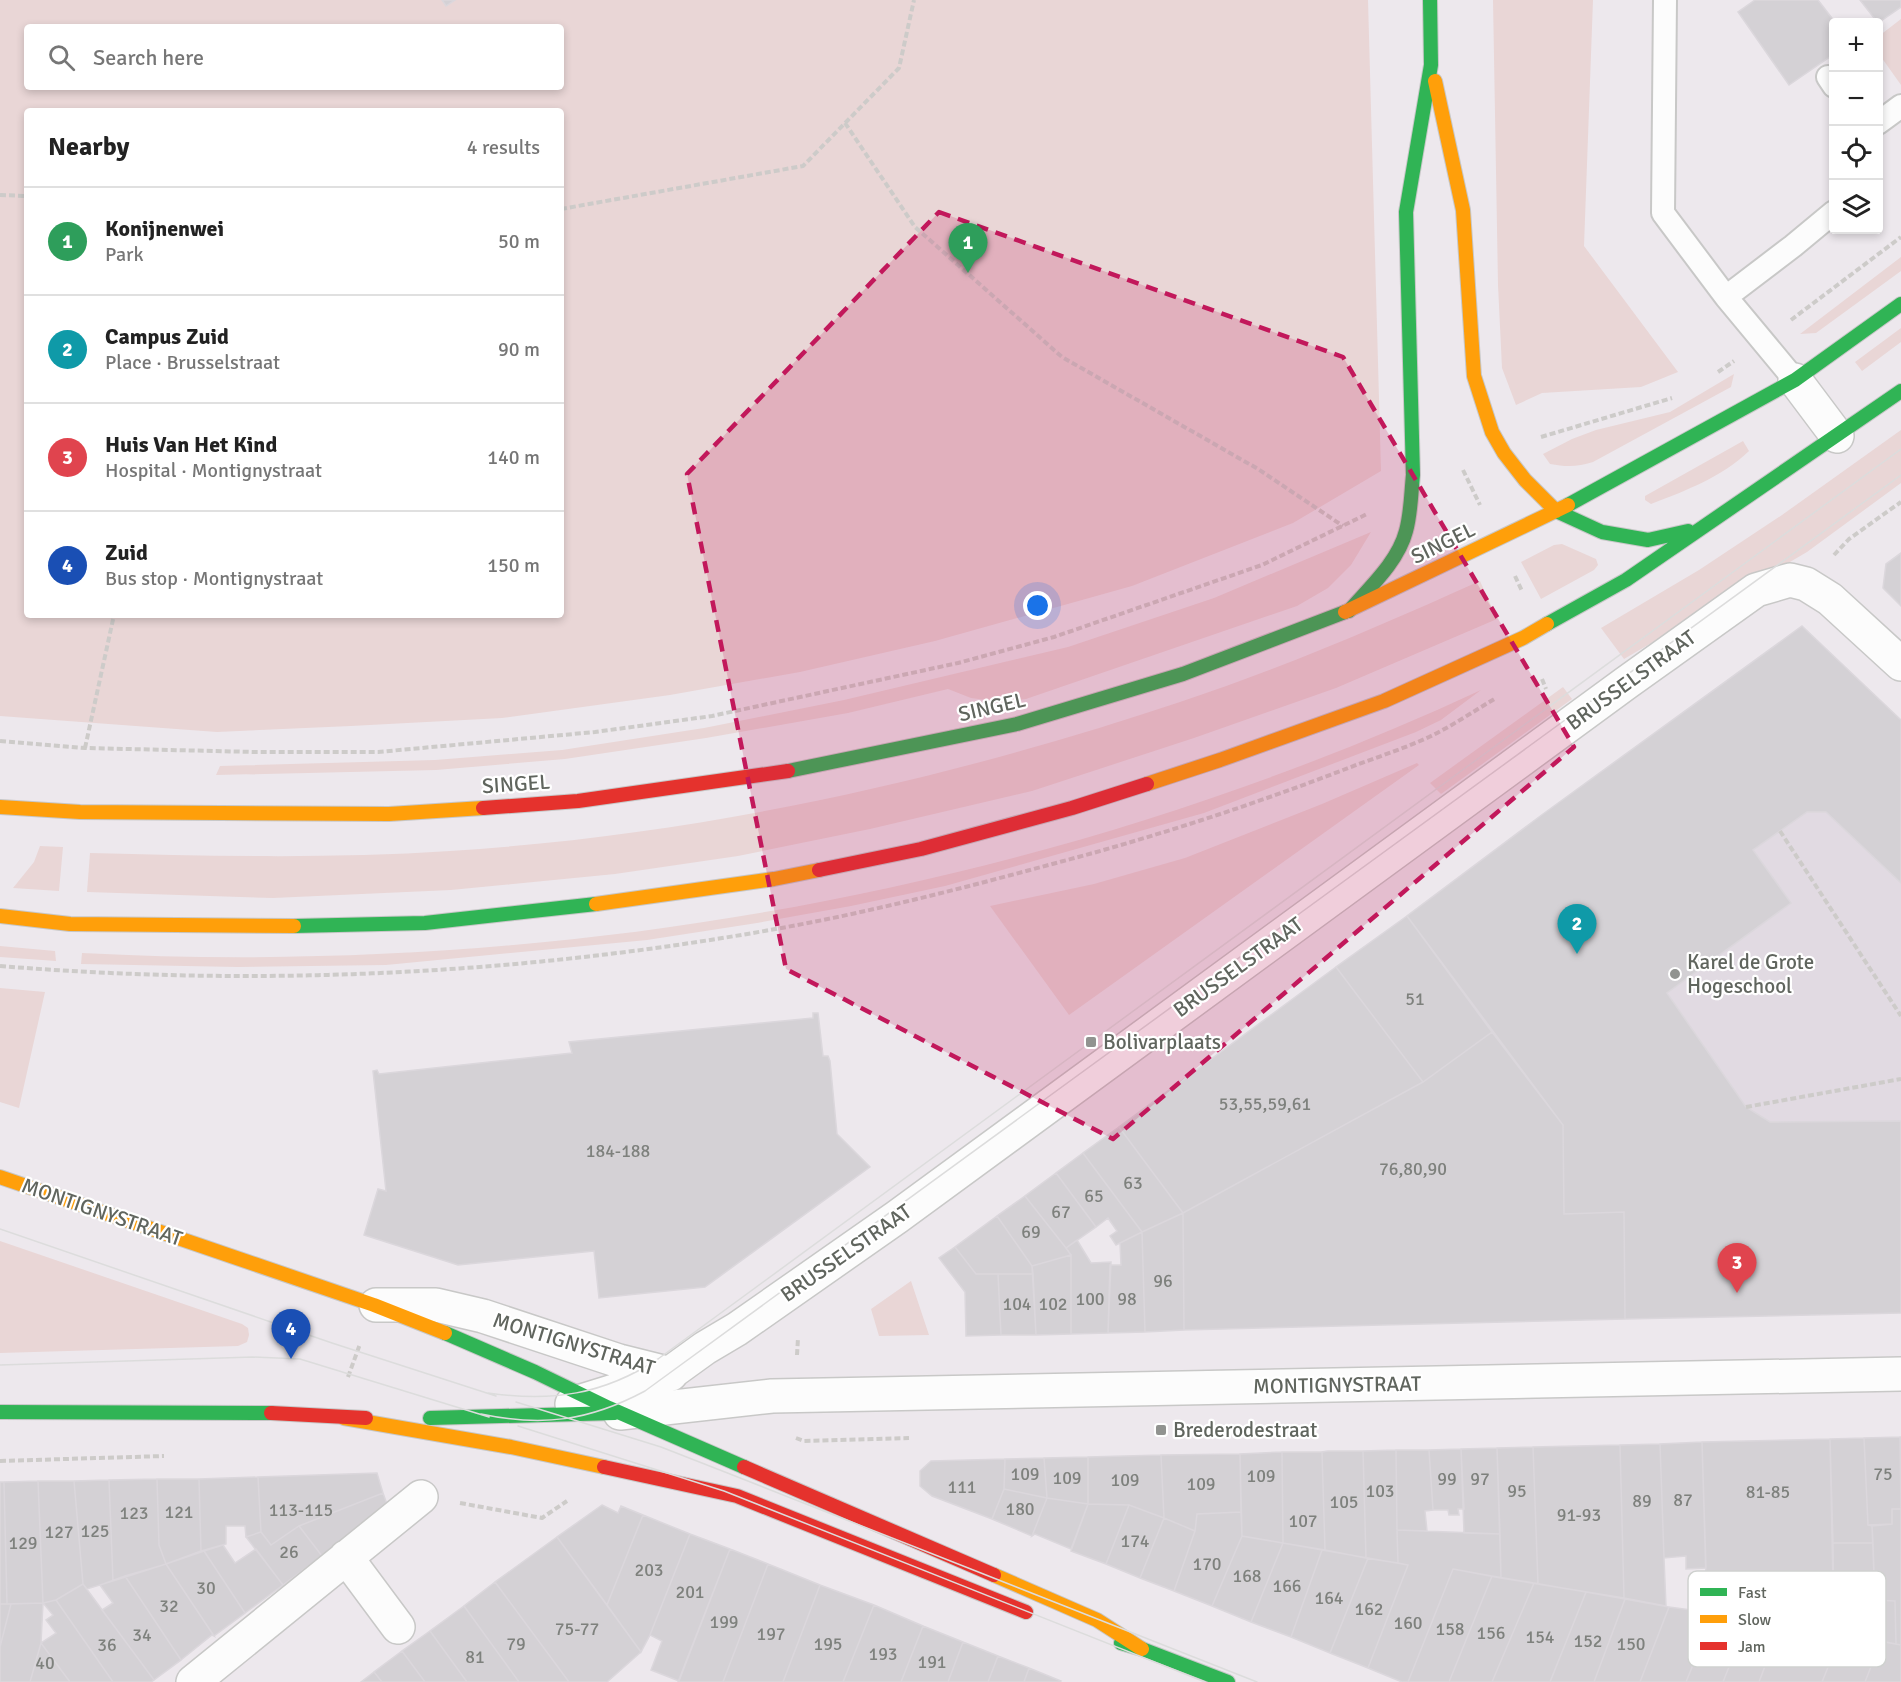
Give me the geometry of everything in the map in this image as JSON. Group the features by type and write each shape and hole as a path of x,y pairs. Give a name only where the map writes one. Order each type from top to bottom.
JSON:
{"main road":[{"path":"1349,611 1383,571 1405,535 1411,493 1413,475 1406,212 1431,65 1430,0"},
{"path":"1431,65 1463,210 1474,376 1492,432 1504,453 1525,480 1556,511 1602,532 1648,540 1705,527"},
{"name":"SINGEL","path":"0,807 80,812 389,814 579,801 780,773 1017,724 1183,674 1349,611 1556,511 1795,380 1901,304"},
{"path":"0,916 70,924 303,926 425,922 600,904 774,879 921,849 1083,805 1220,760 1384,701 1523,638 1626,580 1901,391"},
{"name":"MONTIGNYSTRAAT","path":"0,1177 374,1305 471,1342 620,1413"},
{"name":"MONTIGNYSTRAAT","path":"0,1412 239,1412 344,1418 585,1416 620,1413"},
{"path":"620,1413 1098,1620 1142,1649"},
{"name":"MONTIGNYSTRAAT","path":"344,1418 511,1447 737,1496 1042,1618"},
{"path":"1102,1639 1142,1649 1228,1682"}],"street":[{"path":"1795,380 1837,436"},
{"path":"1798,582 1830,599 1901,664"},
{"name":"BRUSSELSTRAAT","path":"522,1416 590,1400 669,1374 897,1217 1756,590 1798,582"},
{"name":"MONTIGNYSTRAAT","path":"374,1305 436,1305 483,1316 619,1361 772,1396"},
{"name":"MONTIGNYSTRAAT","path":"620,1413 772,1396 1901,1374"},
{"path":"193,1682 421,1497"},
{"path":"346,1557 398,1627"}],"lane":[{"path":"1665,0 1663,213 1726,297 1795,380"},
{"path":"1883,119 1901,106"},
{"path":"1726,297 1829,215"}],"path":[{"path":"564,208 803,166 899,68 914,0"},
{"path":"845,123 915,227 1062,357 1258,469 1343,526"},
{"path":"0,195 24,196"},
{"path":"1710,378 1901,237"},
{"path":"0,741 85,748 378,752 595,732 712,716 958,663 1054,637 1262,565 1411,493 1555,432 1673,397"},
{"path":"1798,582 1849,539 1901,502"},
{"path":"85,748 113,618"},
{"path":"1780,831 1901,1016"},
{"path":"1746,1107 1901,1079"},
{"path":"344,1418 347,1380 374,1305"},
{"path":"0,1461 174,1456"},
{"path":"421,1497 542,1518 571,1499"}],"highlighted area":[{"path":"939,212 1343,357 1574,747 1113,1139 786,969 687,474"}],"shaded area":[{"path":"0,0 1368,0 1381,471 1293,523 1132,586 935,641 800,672 670,695 502,718 217,732 0,716"},
{"path":"1493,0 1593,0 1584,246 1678,372 1641,387 1542,393 1516,405 1502,368 1498,285"},
{"path":"1901,19 1901,85 1883,60 1883,33"},
{"path":"1901,257 1901,271 1816,333 1800,334"},
{"path":"1901,328 1901,342 1862,371 1855,362"},
{"path":"1734,374 1731,387 1593,462 1577,466 1556,465 1550,464 1543,454 1596,430 1670,412"},
{"path":"1901,430 1901,483 1807,552 1624,659 1601,628 1699,570 1782,515"},
{"path":"1743,441 1749,451 1715,476 1651,504 1645,500 1645,496"},
{"path":"1371,532 1351,565 1328,588 1297,606 1026,699 1001,702 971,698 948,689 848,713 706,738 565,759 436,770 216,775 220,766 435,760 562,750 704,728 844,700 1068,647 1214,598"},
{"path":"1562,544 1596,559 1598,565 1594,570 1541,599 1521,562 1554,545"},
{"path":"1480,581 1497,619 1336,688 1032,791 870,829 738,856 615,874 451,890 273,898 87,892 90,853 315,856 405,854 543,843 728,818 911,780 1091,730 1180,702 1332,645"},
{"path":"1563,687 1572,699 1441,794 1430,783"},
{"path":"1481,690 1441,720 1416,732 1204,813 945,886 851,906 647,940 386,965 238,967 81,964 82,953 261,957 440,951 619,934 797,906 973,868 1147,819 1316,760"},
{"name":"Karel de Grote Hogeschool","path":"1901,720 1901,1313 1625,1319 1624,1213 1563,1125 1407,916 1543,814"},
{"path":"1417,763 1419,765 1069,1015 990,906 1094,884 1185,858 1322,804"},
{"path":"40,846 63,847 59,891 13,888 34,862"},
{"path":"0,946 55,951 56,961 0,957"},
{"path":"0,988 45,992 19,1108 0,1102"},
{"path":"0,1241 242,1324 248,1328 247,1342 238,1346 0,1353"},
{"path":"911,1281 929,1335 879,1336 871,1309"}],"building":[{"path":"442,0 455,0 446,6"},
{"path":"1755,0 1818,0 1832,18 1829,18 1829,57 1789,85 1738,12"},
{"path":"1860,0 1901,0 1901,7 1883,20 1874,18"},
{"path":"1901,553 1901,606 1883,588 1886,564"},
{"name":"Karel de Grote Hogeschool","path":"1802,626 1901,720 1901,883 1826,812 1807,812 1753,850 1791,903 1667,993 1746,1107 1770,1122 1901,1121 1901,1313 1625,1319 1624,1212 1564,1214 1563,1125 1407,916"},
{"path":"1407,916 1492,1032 1423,1082 1336,967"},
{"path":"1336,967 1423,1082 1183,1213 1119,1127"},
{"path":"813,1013 818,1013 823,1056 828,1056 830,1061 837,1134 870,1167 705,1287 599,1298 594,1251 458,1265 364,1235 378,1189 386,1191 373,1071 377,1070 379,1074 572,1053 569,1042 813,1018"},
{"path":"1492,1032 1563,1125 1564,1214 1624,1212 1625,1319 1184,1330 1183,1213 1423,1082"},
{"path":"1119,1127 1183,1213 1142,1232 1083,1153"},
{"path":"1083,1153 1142,1232 1116,1245 1110,1236 1117,1231 1108,1218 1096,1227 1056,1173"},
{"path":"1056,1173 1096,1227 1066,1248 1025,1196"},
{"path":"1025,1196 1071,1255 1032,1266 997,1216"},
{"path":"1183,1213 1184,1330 1145,1332 1142,1232"},
{"path":"997,1216 1032,1266 1033,1274 976,1274 955,1247"},
{"path":"1142,1232 1145,1332 1108,1333 1110,1265 1121,1265 1120,1243"},
{"path":"1077,1240 1091,1263 1111,1262 1108,1333 1071,1334 1071,1255 1066,1248"},
{"path":"955,1247 976,1274 998,1274 1001,1335 966,1336 965,1292 939,1258"},
{"path":"1071,1255 1071,1334 1036,1335 1032,1266"},
{"path":"998,1274 1033,1274 1036,1335 1001,1335"},
{"path":"1900,1437 1901,1437 1901,1509"},
{"path":"1900,1437 1901,1509 1892,1509 1892,1524 1868,1525 1864,1438"},
{"path":"1864,1438 1868,1525 1872,1526 1873,1543 1833,1543 1830,1439"},
{"path":"1830,1439 1833,1571 1706,1571 1702,1442"},
{"path":"1702,1442 1706,1568 1686,1569 1686,1556 1664,1558 1660,1444"},
{"path":"1660,1444 1666,1606 1624,1598 1620,1445"},
{"path":"1620,1445 1624,1598 1538,1584 1533,1447"},
{"path":"1533,1447 1538,1584 1501,1578 1497,1448"},
{"path":"1497,1448 1500,1534 1464,1533 1461,1449"},
{"path":"1461,1449 1464,1509 1458,1509 1459,1515 1449,1515 1448,1510 1433,1510 1429,1450"},
{"path":"1396,1450 1398,1563 1366,1558 1363,1451"},
{"path":"1396,1450 1429,1450 1433,1510 1425,1511 1427,1531 1397,1530"},
{"path":"1363,1451 1366,1558 1325,1550 1322,1452"},
{"path":"1282,1452 1283,1543 1242,1536 1240,1454"},
{"path":"1282,1452 1322,1452 1325,1550 1283,1543"},
{"path":"1240,1454 1241,1512 1197,1514 1195,1531 1164,1518 1161,1455"},
{"path":"1161,1455 1164,1518 1129,1505 1088,1504 1088,1457"},
{"path":"1088,1457 1088,1504 1047,1498 1044,1458"},
{"path":"1044,1458 1047,1498 1004,1489 1005,1459"},
{"path":"1005,1459 1004,1489 992,1519 932,1496 920,1486 920,1471 931,1461"},
{"path":"377,1473 383,1493 299,1526 271,1545 261,1532 258,1477"},
{"path":"258,1477 261,1532 246,1537 245,1526 226,1526 226,1544 201,1551 199,1479"},
{"path":"157,1479 159,1545 166,1564 113,1581 109,1480"},
{"path":"157,1479 199,1479 201,1551 166,1564 159,1545"},
{"path":"109,1480 113,1581 87,1589 83,1584 74,1481"},
{"path":"38,1481 43,1603 7,1604 4,1482"},
{"path":"38,1481 74,1481 83,1584 56,1600 43,1603"},
{"path":"0,1482 4,1482 7,1604 0,1604"},
{"path":"1004,1489 1047,1498 1032,1536 992,1519"},
{"path":"383,1493 388,1507 322,1556 299,1526"},
{"path":"1047,1498 1088,1504 1071,1549 1035,1534 1032,1536"},
{"path":"1088,1504 1129,1505 1106,1564 1071,1551"},
{"path":"602,1505 618,1513 621,1506 643,1515 607,1605 557,1537"},
{"path":"1129,1505 1164,1518 1140,1578 1106,1564"},
{"path":"1892,1509 1901,1509 1901,1645 1896,1644 1895,1601 1886,1601 1886,1571 1874,1571 1872,1526 1892,1524"},
{"path":"1241,1512 1242,1536 1212,1606 1174,1591 1195,1531 1197,1514"},
{"path":"643,1515 690,1534 641,1652 607,1605"},
{"path":"1164,1518 1195,1531 1174,1591 1140,1578"},
{"path":"299,1526 322,1556 283,1585 246,1537 261,1532 271,1545"},
{"path":"1397,1530 1500,1534 1501,1578 1453,1569 1408,1682 1402,1682 1368,1668 1408,1565 1398,1563"},
{"path":"690,1534 730,1549 679,1681 651,1670 662,1641 650,1635"},
{"path":"1242,1536 1283,1543 1251,1622 1212,1606"},
{"path":"557,1537 641,1652 607,1682 569,1682 495,1582"},
{"path":"1283,1543 1322,1550 1291,1637 1251,1622"},
{"path":"1833,1543 1873,1543 1874,1571 1833,1571"},
{"path":"223,1545 235,1563 256,1549 283,1585 245,1613 204,1551"},
{"path":"730,1549 768,1564 723,1682 678,1682"},
{"path":"1322,1550 1368,1558 1330,1653 1291,1637"},
{"path":"204,1551 245,1613 214,1636 166,1564"},
{"path":"1368,1558 1408,1565 1368,1668 1330,1653"},
{"path":"166,1564 214,1636 212,1635 181,1660 125,1576"},
{"path":"768,1564 820,1585 783,1682 723,1682"},
{"path":"1453,1569 1492,1576 1449,1682 1408,1682"},
{"path":"125,1576 181,1660 154,1680 102,1610 113,1603 100,1585"},
{"path":"1492,1576 1534,1583 1492,1682 1449,1682"},
{"path":"495,1582 569,1682 519,1682 464,1606"},
{"path":"1534,1583 1586,1592 1550,1682 1492,1682"},
{"path":"83,1584 154,1680 151,1682 113,1682 56,1600"},
{"path":"820,1585 874,1605 843,1682 783,1682"},
{"path":"1586,1592 1625,1599 1594,1682 1550,1682"},
{"path":"1625,1599 1669,1607 1640,1682 1594,1682"},
{"path":"56,1600 113,1682 70,1682 41,1643 56,1633 46,1620 53,1615 43,1603"},
{"path":"1886,1601 1895,1601 1896,1644 1886,1642"},
{"path":"43,1603 41,1643 30,1682 0,1682 0,1647 11,1604"},
{"path":"0,1604 11,1604 0,1647"},
{"path":"874,1605 923,1626 901,1682 843,1682"},
{"path":"464,1606 519,1682 467,1682 430,1631"},
{"path":"1669,1607 1688,1610 1688,1667 1692,1667 1686,1682 1640,1682"},
{"path":"923,1626 963,1642 948,1682 901,1682"},
{"path":"430,1631 467,1682 425,1682 402,1651"},
{"path":"963,1642 998,1656 988,1682 948,1682"},
{"path":"1886,1642 1901,1645 1901,1682 1865,1682 1871,1667 1886,1667"},
{"path":"41,1643 70,1682 30,1682"},
{"path":"402,1651 425,1682 382,1682 374,1672"},
{"path":"998,1656 1029,1668 1024,1682 988,1682"},
{"path":"1692,1667 1729,1667 1723,1682 1686,1682"},
{"path":"1729,1667 1765,1667 1759,1682 1723,1682"},
{"path":"1765,1667 1828,1667 1822,1682 1759,1682"},
{"path":"1828,1667 1871,1667 1865,1682 1822,1682"},
{"path":"1029,1668 1061,1681 1024,1682"},
{"path":"374,1672 382,1682 361,1682"}],"tram line":[{"path":"488,1393 534,1397 576,1393 617,1381 658,1359 1901,449"},
{"path":"481,1414 524,1420 565,1419 604,1409 645,1391 1901,475"},
{"path":"0,1229 332,1343 496,1396"},
{"path":"0,1365 253,1357 300,1359 489,1417"},
{"path":"516,1402 661,1447 1257,1682"},
{"path":"518,1426 724,1491 1205,1682"}],"traffic: fast":[{"path":"1349,611 1382,574 1397,553 1406,531 1410,510 1413,475 1406,212 1431,65 1430,0"},
{"path":"1568,505 1795,380 1901,304"},
{"path":"1547,624 1626,580 1901,391"},
{"path":"1556,511 1602,532 1648,540 1688,531"},
{"path":"788,771 1017,724 1183,674 1345,612"},
{"path":"294,926 425,923 596,904"},
{"path":"445,1333 744,1467"},
{"path":"0,1412 271,1413"},
{"path":"430,1418 615,1413"},
{"path":"1121,1643 1228,1682"}],"traffic: slow":[{"path":"1435,81 1463,210 1474,376 1492,432 1504,453 1525,480 1556,511"},
{"path":"1345,612 1568,505"},
{"path":"1147,784 1384,701 1523,638 1547,624"},
{"path":"0,807 80,812 389,814 483,808"},
{"path":"596,904 774,879 819,870"},
{"path":"0,916 70,924 294,926"},
{"path":"0,1177 374,1305 445,1333"},
{"path":"344,1418 511,1447 604,1467"},
{"path":"994,1575 1097,1620 1142,1649"}],"traffic: jam":[{"path":"483,808 578,801 788,771"},
{"path":"819,870 921,849 1072,808 1147,784"},
{"path":"271,1413 366,1418"},
{"path":"604,1467 737,1496 1026,1612"},
{"path":"744,1467 994,1575"}],"place":[{"name":"Konijnenwei","path":"968,273"},
{"name":"Campus Zuid","path":"1577,954"},
{"name":"Karel de Grote Hogeschool","path":"1675,974"},
{"name":"Bolivarplaats","path":"1091,1042"},
{"name":"Huis Van Het Kind","path":"1737,1293"},
{"name":"Zuid","path":"291,1359"},
{"name":"Brederodestraat","path":"1161,1430"}]}
